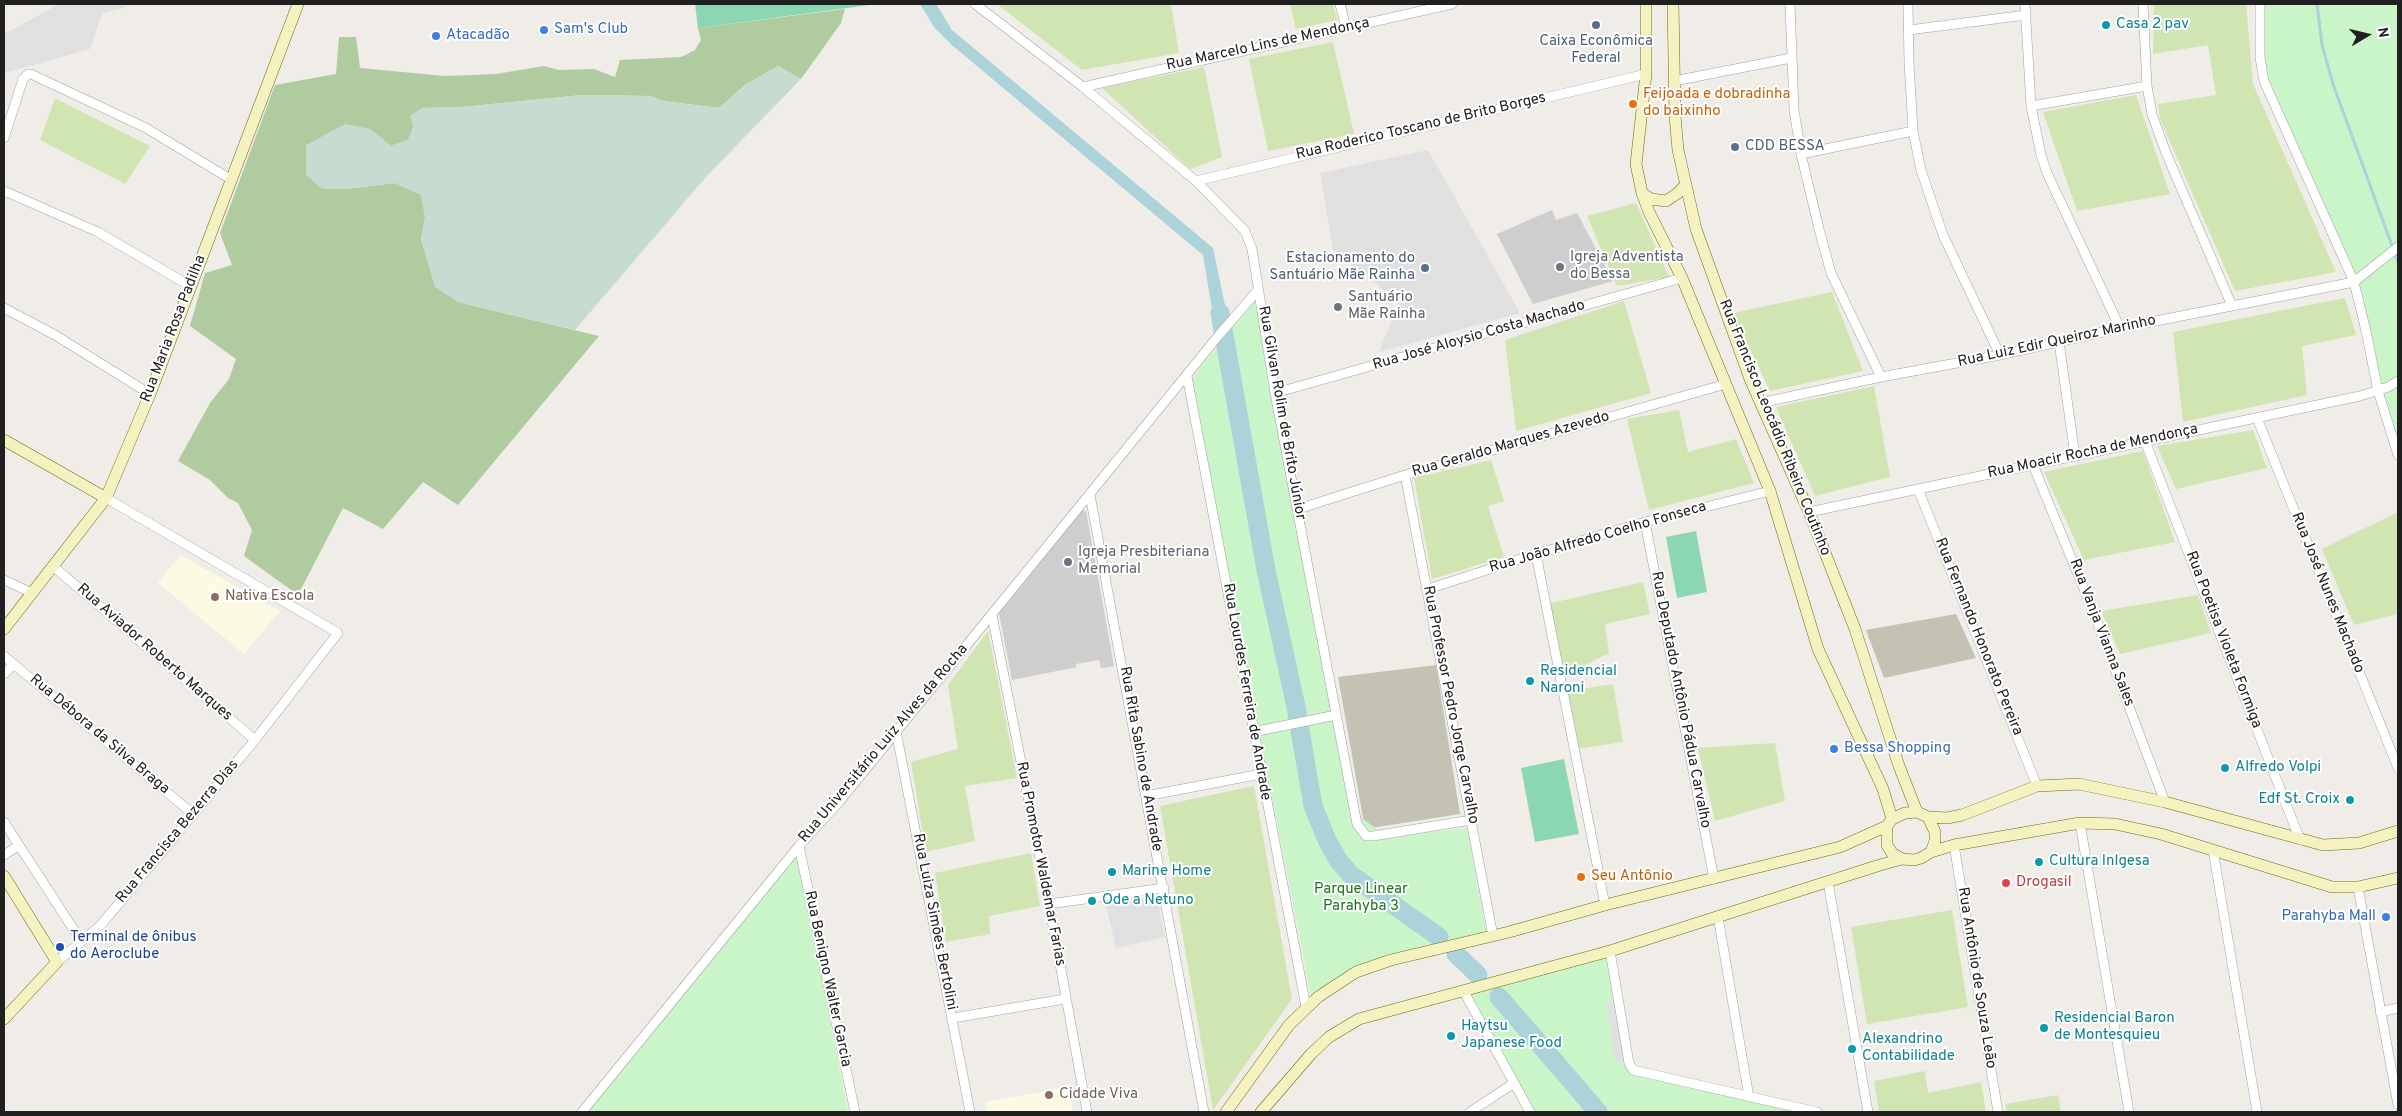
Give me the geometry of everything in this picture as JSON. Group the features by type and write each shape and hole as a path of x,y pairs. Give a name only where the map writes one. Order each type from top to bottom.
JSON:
{"main road":[{"name":"Rua Maria Rosa Padilha","path":"4,629 30,592 53,566 106,498 150,394 298,4"},
{"name":"Rua Francisco Leocádio Ribeiro Coutinho","path":"1646,4 1646,74 1637,148 1637,171 1642,193 1648,212 1682,278 1770,491 1818,649 1883,789 1890,823"},
{"name":"Rua Francisco Leocádio Ribeiro Coutinho","path":"1673,4 1674,81 1678,150 1696,229 1760,403 1809,512 1855,629 1899,766 1917,812"},
{"path":"1642,193 1651,198 1666,200 1678,193 1685,185"},
{"path":"4,440 106,498"},
{"path":"1226,1112 1289,1026 1306,1008 1329,988 1363,969 1605,905 1840,847 1890,823 1905,813 1917,812 1928,817 1947,818 1962,815 2038,786 2068,784 2094,786 2166,802 2323,845 2359,843 2398,831"},
{"path":"1928,817 1935,832 1936,841 1931,852"},
{"path":"1890,823 1888,845 1892,853 1902,859"},
{"path":"1261,1112 1312,1054 1344,1028 1378,1013 1464,992 1610,951 1902,859 1914,860 1931,852 1954,845 2080,823 2115,824 2136,828 2213,850 2332,886 2358,887 2398,878"},
{"path":"4,876 57,962"},
{"name":"Rua Francisca Bezerra Dias","path":"4,1019 57,962"}],"street":[{"name":"Rua Gilvan Rolim de Brito Júnior","path":"975,4 1083,87 1196,181 1245,231 1252,249 1275,393 1357,824 1366,836 1471,820"},
{"path":"1340,4 1346,28"},
{"name":"Rua Marcelo Lins de Mendonça","path":"1083,87 1452,4"},
{"path":"1790,4 1794,110 1801,154 1831,273 1881,377"},
{"path":"1908,4 1913,131 1932,205 1943,236 2000,355"},
{"path":"2026,4 2031,106 2036,137 2047,173 2120,328"},
{"path":"2142,4 2147,86 2152,114 2166,153 2232,306"},
{"path":"2260,4 2260,57 2267,90 2354,282 2378,390 2398,455"},
{"path":"1908,30 2026,15"},
{"path":"1674,81 1791,58"},
{"path":"4,138 23,79 28,74 34,75 146,128 232,180"},
{"name":"Rua Roderico Toscano de Brito Borges","path":"1196,181 1646,74"},
{"path":"2031,106 2147,86"},
{"path":"1801,154 1913,131"},
{"path":"4,191 98,232 190,286"},
{"path":"2354,282 2398,247"},
{"name":"Rua José Aloysio Costa Machado","path":"1275,393 1682,278"},
{"name":"Rua Luiz Edir Queiroz Marinho","path":"1760,403 1881,377 2000,355 2120,328 2354,282"},
{"name":"Rua Universitário Luiz Alves da Rocha","path":"582,1112 799,846 839,802 1219,335 1258,290"},
{"path":"4,308 55,335 150,394"},
{"path":"2059,342 2075,456"},
{"name":"Rua Lourdes Ferreira de Andrade","path":"1187,376 1306,1008"},
{"name":"Rua Moacir Rocha de Mendonça","path":"1809,512 2257,418 2378,390 2398,381"},
{"name":"Rua Geraldo Marques Azevedo","path":"1298,509 1406,474 1726,384"},
{"name":"Rua José Nunes Machado","path":"2257,418 2398,768"},
{"name":"Rua Poetisa Violeta Formiga","path":"2145,441 2300,840"},
{"name":"Rua Vanja Vianna Sales","path":"2033,465 2093,610 2166,802"},
{"name":"Rua Professor Pedro Jorge Carvalho","path":"1406,474 1493,936"},
{"name":"Rua Fernando Honorato Pereira","path":"1918,489 2038,786"},
{"name":"Rua João Alfredo Coelho Fonseca","path":"1428,589 1536,554 1646,522 1770,491"},
{"name":"Rua Rita Sabino de Andrade","path":"1090,495 1204,1112"},
{"name":"Rua Francisca Bezerra Dias","path":"57,962 100,926 255,740 338,633 106,498"},
{"name":"Rua Deputado Antônio Pádua Carvalho","path":"1646,522 1714,879"},
{"path":"1536,554 1605,905"},
{"name":"Rua Aviador Roberto Marques","path":"53,566 255,740"},
{"path":"4,580 30,592"},
{"name":"Rua Promotor Waldemar Farias","path":"992,615 1049,904 1087,1112"},
{"name":"Rua Débora da Silva Braga","path":"4,656 193,814"},
{"path":"4,674 14,664"},
{"path":"1253,732 1336,715"},
{"name":"Rua Luiza Simões Bertolini","path":"896,731 970,1112"},
{"path":"1146,796 1261,774"},
{"path":"4,822 81,941"},
{"path":"2080,823 2129,1112"},
{"name":"Rua Antônio de Souza Leão","path":"1954,845 1998,1112"},
{"path":"4,855 18,846"},
{"name":"Rua Benigno Walter Garcia","path":"799,846 855,1112"},
{"path":"2213,850 2257,1112"},
{"path":"1828,882 1868,1112"},
{"path":"2358,887 2398,1105"},
{"path":"1049,904 1164,888"},
{"path":"1718,918 1749,1097"},
{"path":"1610,951 1629,1064 1633,1070 1816,1112"},
{"path":"1464,992 1530,1112"},
{"path":"953,1018 1065,999"},
{"path":"2380,1012 2398,1008"},
{"path":"1470,1112 1514,1083"}],"shaded area":[{"path":"59,4 125,4 124,8 102,13 90,49 4,73 4,34"},
{"name":"Estacionamento do Santuário Mãe Rainha","path":"1428,150 1520,313 1379,352 1398,305 1377,284 1333,251 1320,173"},
{"name":"Igreja Adventista do Bessa","path":"1552,210 1556,220 1577,213 1613,281 1533,304 1497,234"},
{"name":"Igreja Presbiteriana Memorial","path":"1081,510 1086,511 1114,666 1101,668 1099,660 1076,664 1077,667 1012,680 999,613"},
{"name":"Nativa Escola","path":"180,555 280,611 244,654 158,583"},
{"path":"1956,614 1976,658 1884,678 1866,630"},
{"path":"1436,665 1460,814 1365,829 1338,677"},
{"path":"1156,896 1165,937 1116,948 1106,905"},
{"path":"1614,996 1625,1066 1615,1060 1606,1004"},
{"name":"Cidade Viva","path":"1069,1087 1073,1112 987,1112 985,1102"}],"green space":[{"path":"695,4 877,4 698,28"},
{"path":"997,4 1171,4 1179,53 1082,70"},
{"path":"1290,4 1333,4 1337,20 1296,29"},
{"path":"2154,4 2246,4 2253,84 2336,272 2235,291 2160,119 2158,104 2216,95 2208,45 2153,54"},
{"path":"2261,4 2398,4 2398,452 2354,282 2262,71"},
{"path":"845,9 841,23 801,79 778,66 745,85 719,108 663,101 650,96 582,95 462,107 422,108 408,140 391,146 370,129 347,189 395,183 422,195 425,218 421,240 458,302 599,336 458,505 423,482 383,529 343,508 298,595 244,556 252,530 238,503 228,498 210,480 178,461 210,403 229,379 236,359 190,326 205,273 232,265 220,233 275,85 336,74 339,37 356,37 360,68 445,76 496,74 544,66 559,70 594,69 615,77 620,60 681,57 695,50 701,40 698,28"},
{"path":"1333,42 1354,134 1268,151 1249,59"},
{"path":"778,66 801,79 705,178 575,330 458,302 435,287 421,240 425,218 421,195 395,183 347,189 322,189 306,175 306,145 345,124 370,129 391,146 408,140 414,128 410,116 422,108 462,107 582,95 650,96 663,101 719,108 745,85"},
{"path":"1204,67 1222,157 1190,169 1102,88"},
{"path":"2136,95 2170,194 2077,211 2043,112"},
{"path":"55,98 150,146 125,184 40,140"},
{"path":"1636,203 1669,277 1617,286 1587,216"},
{"path":"1832,292 1863,371 1770,391 1733,313"},
{"name":"Parque Linear Parahyba 3","path":"1260,293 1359,816 1388,837 1467,828 1485,927 1493,936 1363,968 1312,1001 1191,379"},
{"path":"2345,298 2356,335 2302,346 2307,395 2183,422 2173,332"},
{"path":"1624,301 1651,393 1516,431 1505,340"},
{"path":"1874,386 1890,477 1815,496 1776,407"},
{"path":"1679,410 1688,452 1736,439 1754,483 1649,510 1627,419"},
{"path":"2253,430 2267,468 2176,489 2157,446"},
{"path":"2143,451 2175,542 2084,560 2044,472"},
{"path":"1491,460 1504,501 1488,506 1504,557 1432,579 1414,478"},
{"path":"2398,512 2398,614 2354,625 2322,549"},
{"path":"1696,531 1707,592 1677,598 1666,537"},
{"path":"1643,582 1650,614 1605,624 1609,653 1565,675 1547,604"},
{"path":"2198,595 2211,633 2120,654 2101,611"},
{"path":"988,631 1017,778 965,786 975,841 926,852 911,762 958,749 948,685"},
{"path":"1613,684 1623,742 1570,750 1561,692"},
{"path":"1775,743 1785,801 1715,821 1698,748"},
{"path":"1564,759 1579,834 1535,842 1521,768"},
{"path":"1254,786 1292,999 1213,1110 1160,806"},
{"path":"797,852 848,1112 586,1112"},
{"path":"1031,853 1040,906 989,916 990,934 946,942 935,873"},
{"path":"1952,910 1968,1007 1867,1024 1851,927"},
{"path":"1608,952 1630,1072 1810,1112 1531,1112 1467,992"},
{"path":"1925,1071 1928,1093 1981,1082 1986,1112 1879,1112 1874,1081"},
{"path":"2058,1095 2061,1112 2007,1112 2005,1104"}],"water":[{"path":"920,4 936,4 952,30 1213,248 1230,329 1218,345 1203,255 953,46 934,27"}],"waterway":[{"path":"2317,4 2322,45 2333,84 2398,262"},
{"path":"1220,313 1266,570 1296,707 1313,806 1327,840 1338,860 1351,875 1439,937"},
{"path":"1456,954 1478,975"},
{"path":"1499,997 1598,1112"}],"place":[{"name":"Caixa Econômica Federal","path":"1596,25"},
{"name":"Casa 2 pav","path":"2106,25"},
{"name":"Sam's Club","path":"544,30"},
{"name":"Atacadão","path":"436,36"},
{"name":"Feijoada e dobradinha do baixinho","path":"1633,104"},
{"name":"CDD BESSA","path":"1735,147"},
{"name":"Igreja Adventista do Bessa","path":"1560,267"},
{"name":"Estacionamento do Santuário Mãe Rainha","path":"1425,268"},
{"name":"Santuário Mãe Rainha","path":"1338,307"},
{"name":"Igreja Presbiteriana Memorial","path":"1068,562"},
{"name":"Nativa Escola","path":"215,597"},
{"name":"Residencial Naroni","path":"1530,681"},
{"name":"Bessa Shopping","path":"1834,749"},
{"name":"Alfredo Volpi","path":"2225,768"},
{"name":"Edf St. Croix","path":"2350,800"},
{"name":"Cultura Inlgesa","path":"2039,862"},
{"name":"Marine Home","path":"1112,872"},
{"name":"Seu Antônio","path":"1581,877"},
{"name":"Drogasil","path":"2006,883"},
{"name":"Ode a Netuno","path":"1092,901"},
{"name":"Parahyba Mall","path":"2386,917"},
{"name":"Terminal de ônibus do Aeroclube","path":"60,947"},
{"name":"Residencial Baron de Montesquieu","path":"2044,1028"},
{"name":"Haytsu Japanese Food","path":"1451,1036"},
{"name":"Alexandrino Contabilidade","path":"1852,1049"},
{"name":"Cidade Viva","path":"1049,1095"}]}
